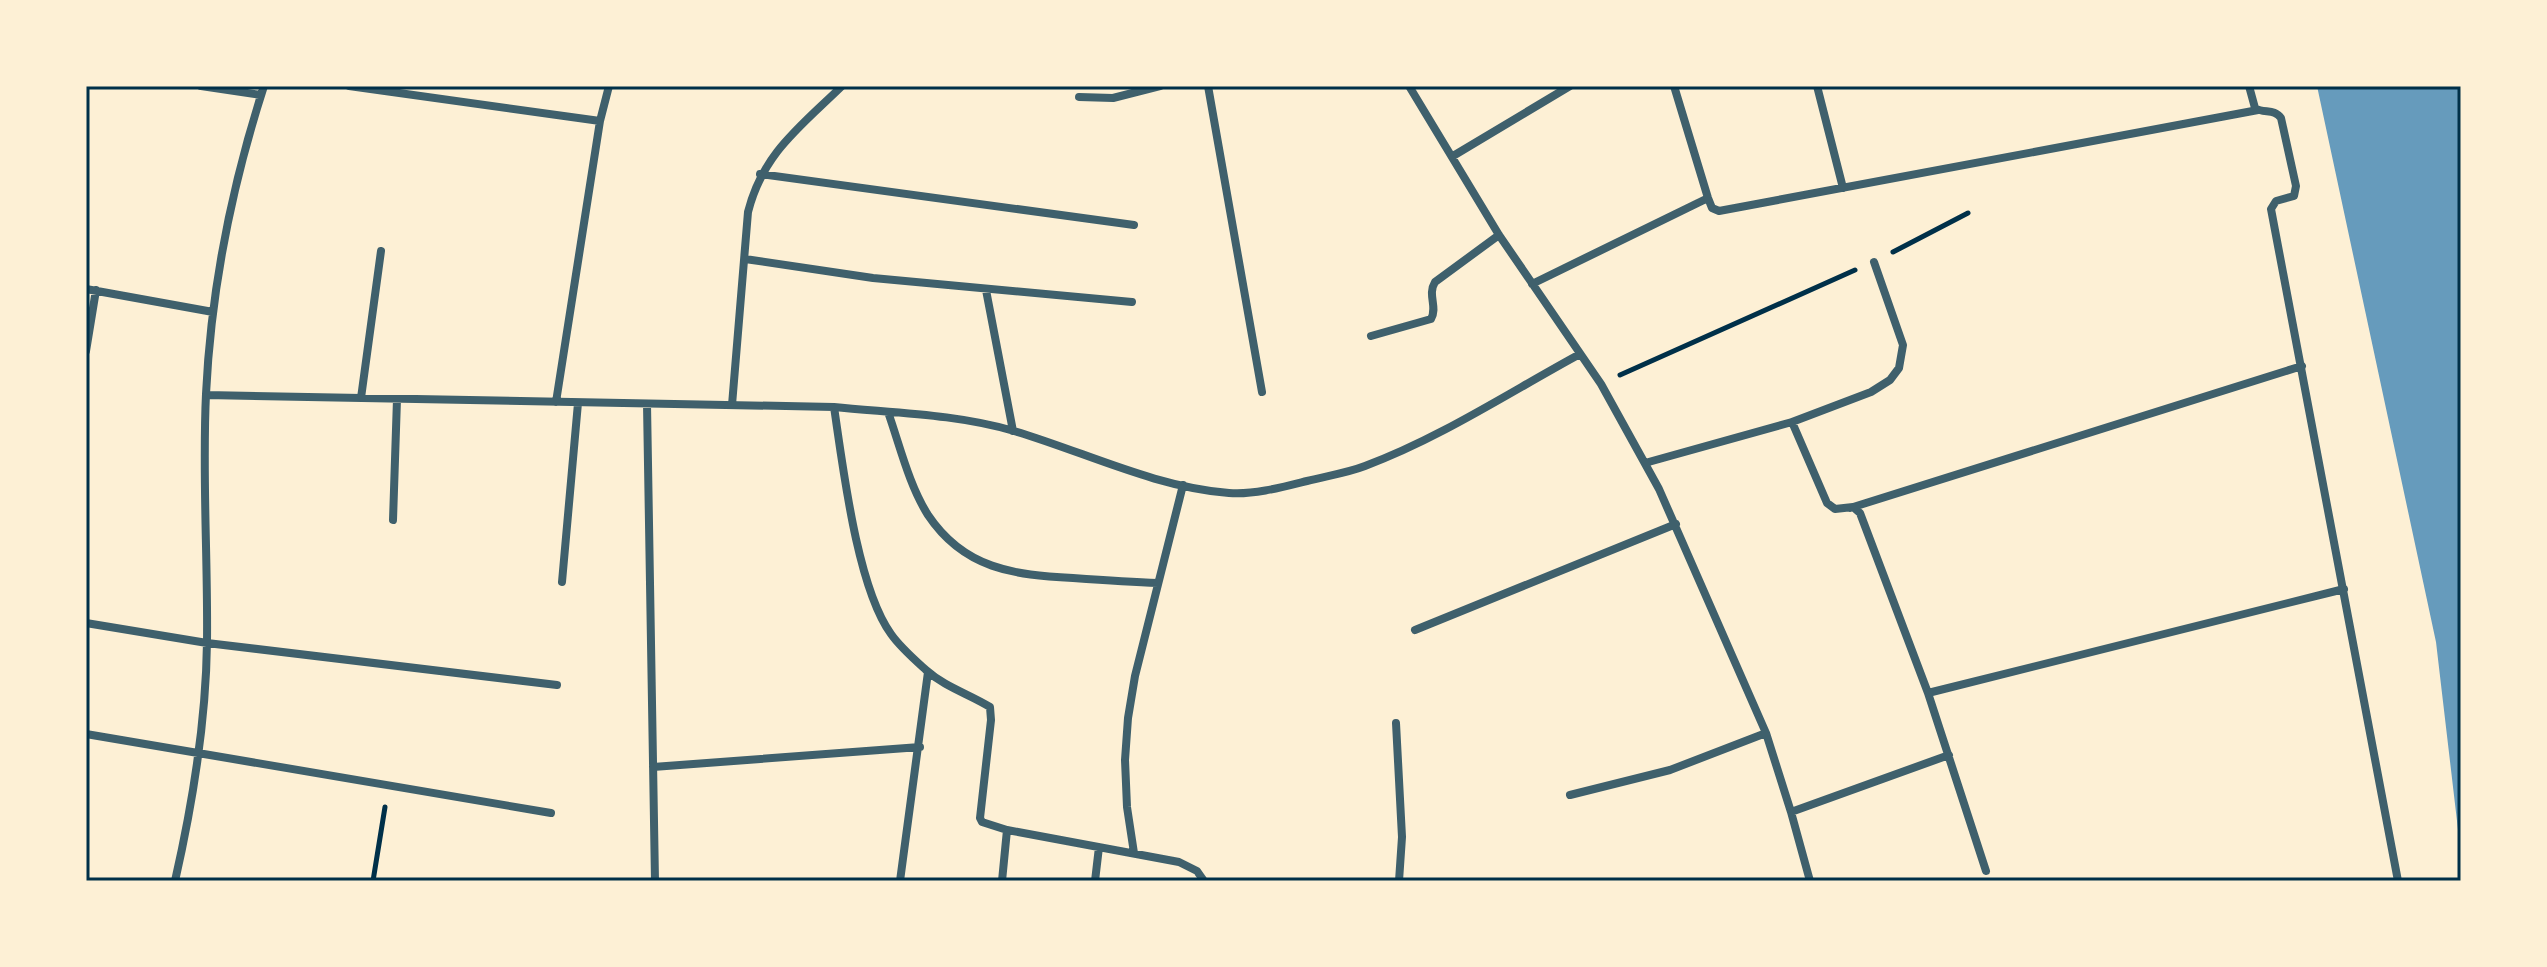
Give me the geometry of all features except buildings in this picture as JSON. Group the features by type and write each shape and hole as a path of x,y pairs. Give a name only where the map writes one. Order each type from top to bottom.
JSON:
{"street":[{"path":"175,881 200,754 207,643 206,395 213,312 248,136 263,91 201,86"},
{"path":"349,86 600,121"},
{"path":"556,402 600,121 609,86"},
{"path":"732,405 748,212 760,174 773,154 842,86"},
{"path":"1079,97 1113,98 1160,86"},
{"path":"1208,86 1262,392"},
{"path":"1409,86 1499,235 1601,384 1676,524 1766,733 1810,881"},
{"path":"1453,156 1570,86"},
{"path":"1674,86 1708,198 1712,208 1719,211 2258,110 2273,111 2281,118 2296,186 2294,196 2276,201 2271,209 2398,881"},
{"path":"1817,86 1843,188"},
{"path":"2249,86 2253,104 2258,110"},
{"path":"760,174 1134,225"},
{"path":"1532,284 1708,198"},
{"path":"1371,336 1431,319 1434,312 1431,292 1435,282 1499,235"},
{"path":"361,398 381,251"},
{"path":"745,259 873,278 1132,302"},
{"path":"1645,463 1792,422 1871,392 1890,380 1899,368 1902,356 1900,333 1874,262"},
{"path":"86,351 91,290 213,312"},
{"path":"986,290 1013,431"},
{"path":"206,395 834,407 888,412 967,420 1013,431 1101,463 1183,485 1231,493 1280,488 1364,466 1426,438 1580,354"},
{"path":"1850,508 2302,366"},
{"path":"393,520 397,399"},
{"path":"562,582 578,403"},
{"path":"647,404 655,881"},
{"path":"834,407 869,589 891,634 928,672 959,693 990,707 980,818 988,825 1007,830 1179,862 1197,871 1204,881"},
{"path":"888,412 927,514 956,546 978,561 1002,571 1028,576 1158,583"},
{"path":"1792,422 1827,503 1835,509 1856,508 1860,513 1928,693 1986,871"},
{"path":"1134,853 1125,775 1128,718 1135,676 1183,485"},
{"path":"1415,630 1676,524"},
{"path":"1928,693 2344,589"},
{"path":"86,623 207,643 557,685"},
{"path":"900,881 928,672"},
{"path":"1396,723 1402,837 1399,881"},
{"path":"1570,795 1670,770 1766,733"},
{"path":"86,734 551,813"},
{"path":"653,767 920,747"},
{"path":"1791,812 1949,755"},
{"path":"1002,881 1007,830"},
{"path":"1095,881 1099,847"}],"path":[{"path":"1601,384 1874,262 1968,213"},
{"path":"373,881 389,786"}],"water":[{"path":"2317,86 2461,86 2461,855 2436,642"}]}
